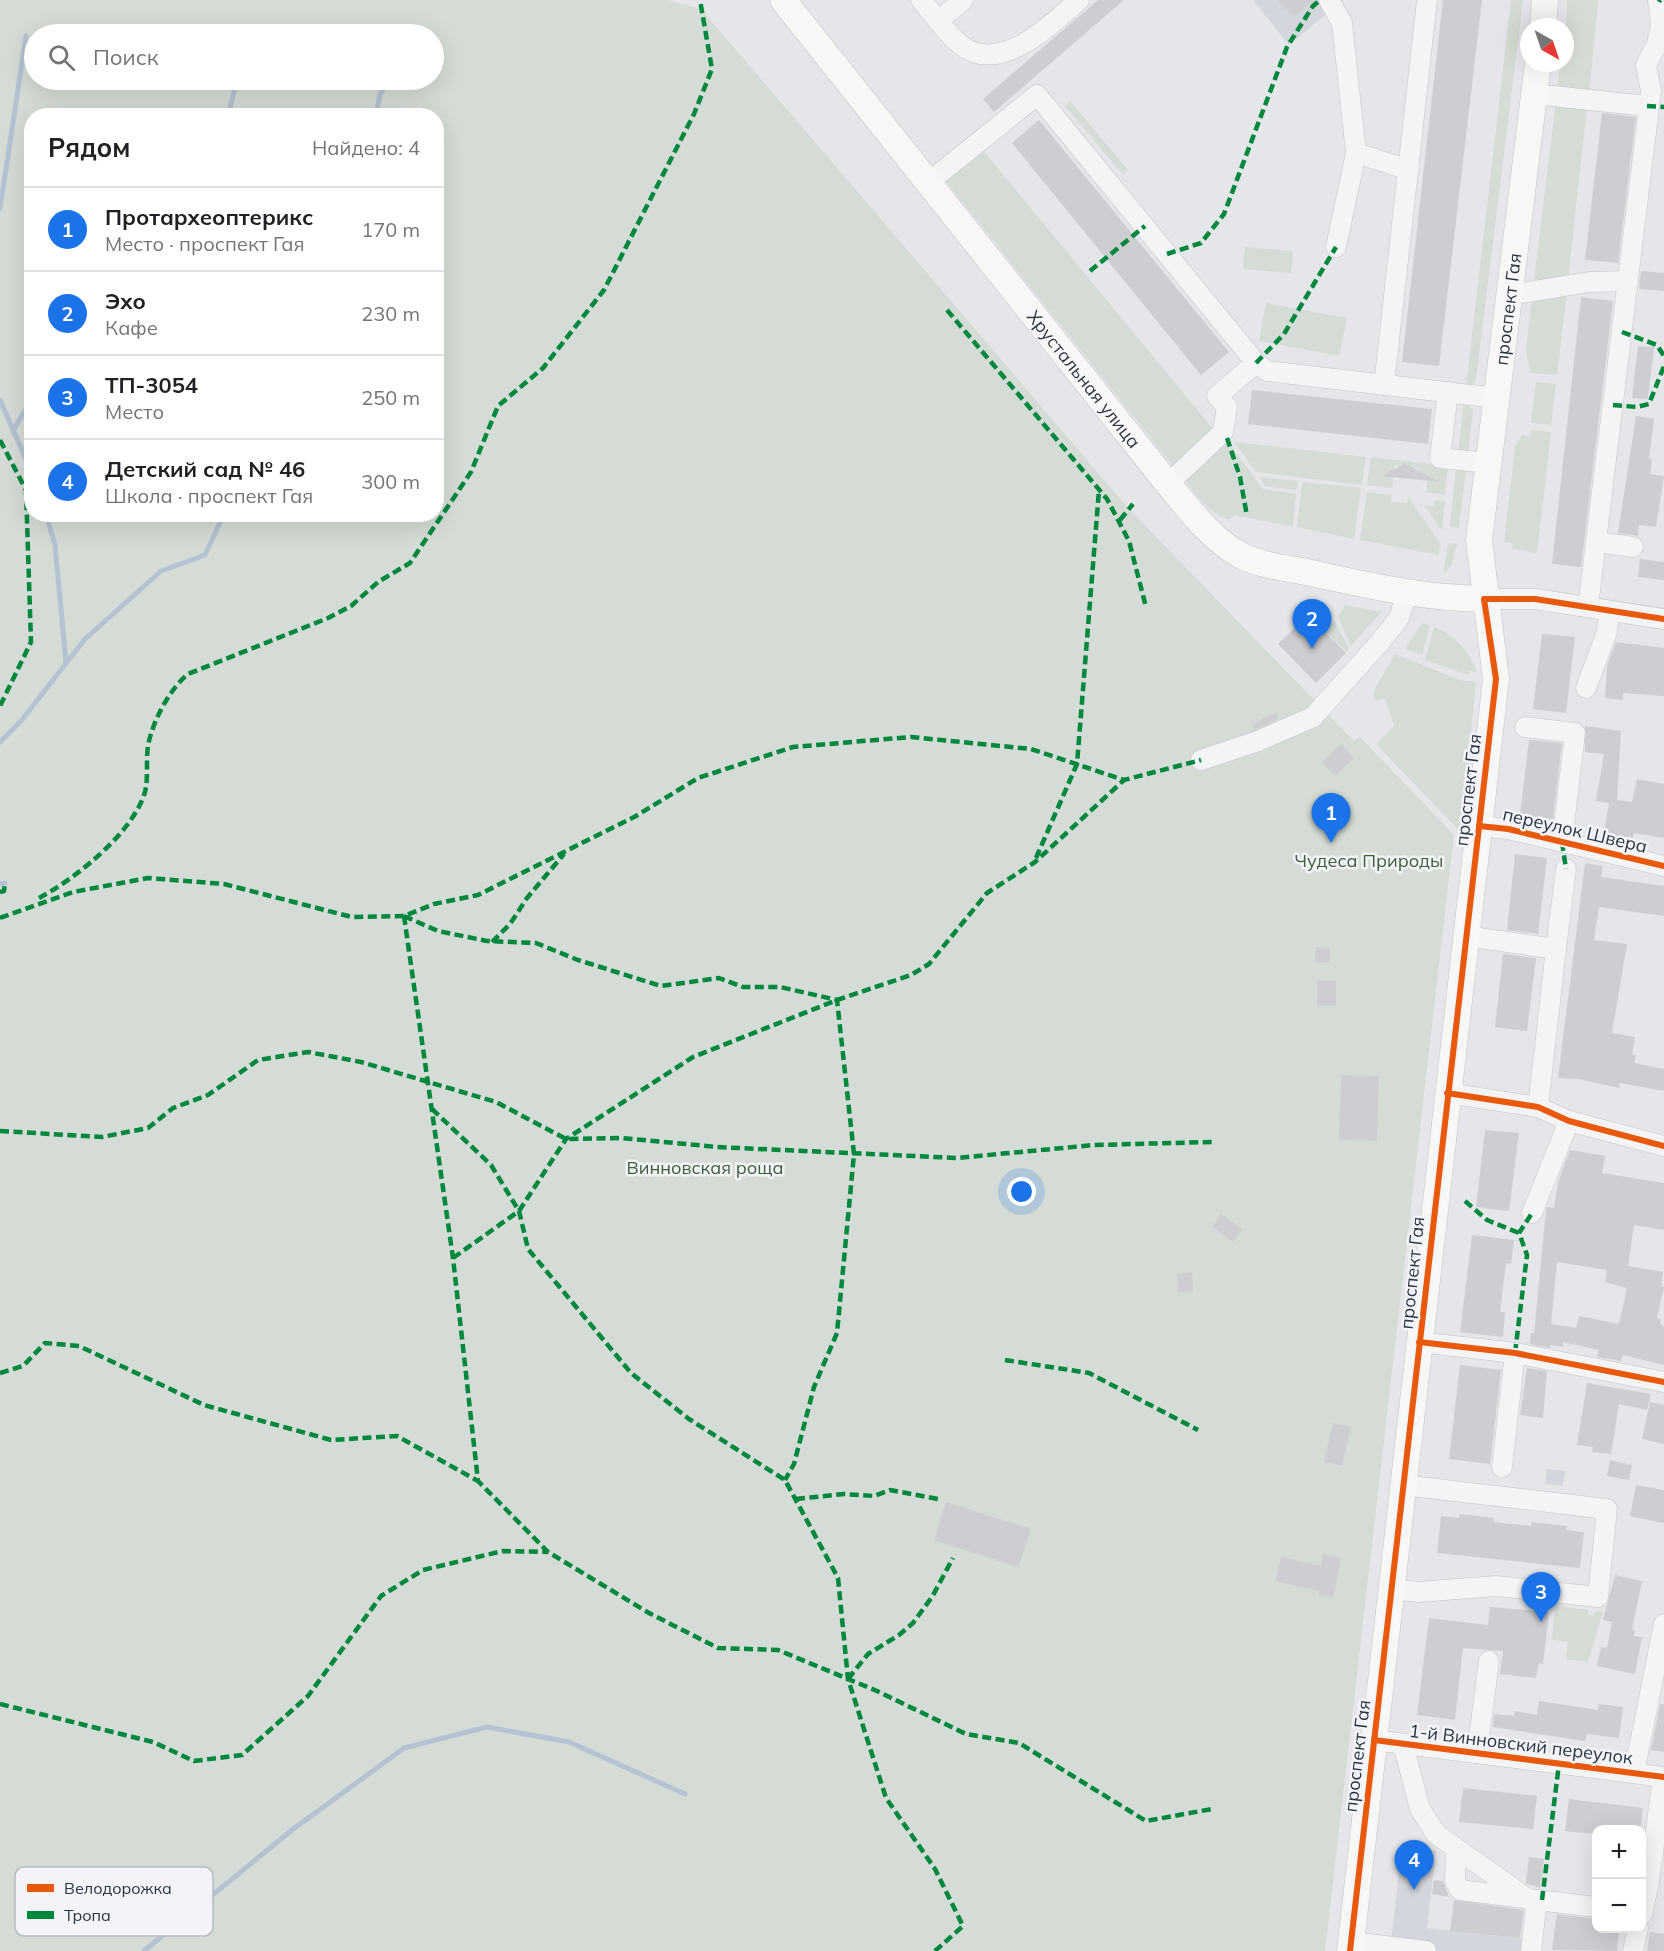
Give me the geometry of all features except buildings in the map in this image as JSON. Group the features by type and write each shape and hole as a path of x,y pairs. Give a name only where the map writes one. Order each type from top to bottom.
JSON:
{"main road":[{"name":"Хрустальная улица","path":"783,0 1200,522 1241,555 1268,564 1436,598 1484,599"},
{"path":"1543,18 1545,0"},
{"name":"проспект Гая","path":"1350,1946 1496,674 1484,599 1479,540 1537,72"}],"street":[{"path":"921,0 961,45 976,53 986,54 1025,45 1079,0"},
{"path":"938,21 963,0"},
{"path":"1329,0 1342,23 1356,153 1336,247"},
{"path":"1384,385 1427,0"},
{"path":"1588,607 1647,106 1652,83 1646,65 1657,45 1663,26 1658,0"},
{"path":"1534,94 1647,106"},
{"path":"929,182 1037,95 1256,363 1267,371 1496,398"},
{"path":"1356,153 1409,170"},
{"path":"1509,295 1589,282 1628,280"},
{"path":"1168,484 1223,432 1227,407 1217,396 1256,363"},
{"path":"1448,392 1440,458 1488,463"},
{"path":"1596,542 1633,547"},
{"path":"1201,760 1258,741 1313,717 1399,618 1407,593"},
{"path":"1484,599 1535,599 1664,619"},
{"path":"1587,688 1607,632 1609,610"},
{"path":"1525,727 1575,733 1562,842"},
{"name":"переулок Швера","path":"1479,826 1508,829 1664,866"},
{"path":"1538,1107 1566,870"},
{"path":"1465,936 1556,949"},
{"path":"1448,1094 1538,1107 1569,1121 1664,1146"},
{"path":"1532,1213 1569,1121"},
{"path":"1419,1342 1515,1353 1664,1382"},
{"path":"1502,1467 1515,1353"},
{"path":"1391,1589 1418,1592 1496,1586 1598,1597 1607,1509 1403,1485"},
{"path":"1634,1773 1664,1624"},
{"path":"1477,1753 1489,1661"},
{"name":"1-й Винновский переулок","path":"1374,1740 1663,1777"},
{"path":"1403,1744 1420,1809 1436,1834 1533,1899"},
{"path":"1646,1904 1656,1883 1663,1777"},
{"path":"1456,1848 1455,1881 1460,1890 1592,1906"},
{"path":"1531,1951 1533,1899"},
{"path":"1633,1951 1637,1933"},
{"path":"1350,1946 1426,1951"}],"shaded area":[{"path":"1253,0 1343,0 1289,45"},
{"path":"1547,1469 1565,1471 1563,1486 1545,1484"},
{"path":"1402,1847 1436,1851 1427,1928 1525,1939 1523,1951 1390,1951"}],"green space":[{"name":"Винновская роща","path":"0,0 666,0 701,9 1129,509 1354,741 1360,737 1454,835 1325,1951 0,1951"},
{"path":"1511,0 1523,0 1476,379 1473,384 1466,387"},
{"path":"1567,0 1598,0 1589,96 1557,92 1559,72 1574,72 1574,18 1566,18"},
{"path":"1070,101 1128,170 1123,175 1065,106"},
{"path":"1556,102 1587,105 1568,282 1533,288"},
{"path":"981,148 1214,430 1174,467 944,179"},
{"path":"1245,247 1293,251 1291,273 1243,269"},
{"path":"1567,291 1557,375 1530,373 1526,350 1532,297"},
{"path":"1266,303 1347,318 1339,356 1259,341"},
{"path":"1536,382 1556,384 1551,425 1531,423"},
{"path":"1464,401 1473,410 1468,453 1458,452"},
{"path":"1531,430 1551,432 1537,553 1512,549 1513,543 1504,542 1515,447 1522,435 1530,436"},
{"path":"1226,439 1263,489 1296,494 1293,527 1234,515 1231,519 1225,518 1212,510 1192,491 1185,479"},
{"path":"1234,442 1366,457 1362,485 1256,472"},
{"path":"1371,457 1448,466 1445,495 1426,492 1428,479 1418,478 1419,468 1395,465 1392,488 1367,485"},
{"path":"1456,467 1466,468 1459,528 1450,527"},
{"path":"1259,477 1298,481 1297,490 1265,486"},
{"path":"1302,482 1361,488 1354,539 1297,527"},
{"path":"1367,492 1392,495 1391,502 1407,503 1408,497 1440,543 1439,555 1360,540"},
{"path":"1435,500 1445,501 1442,531 1424,505 1434,506"},
{"path":"1448,543 1457,544 1452,564 1443,575"},
{"path":"1345,605 1381,612 1351,646 1338,617"},
{"path":"1317,616 1335,622 1349,649 1346,652 1322,628 1319,630 1312,622"},
{"path":"1423,623 1430,626 1422,655 1405,648"},
{"path":"1434,627 1448,634 1460,645 1470,657 1477,672 1469,671 1469,675 1425,660"},
{"path":"1395,654 1459,680 1476,682 1462,825 1458,829 1376,744 1394,726 1385,698 1376,701 1373,692"},
{"path":"1555,1606 1588,1610 1588,1615 1594,1616 1595,1611 1603,1612 1588,1662 1566,1659 1568,1642 1552,1640"}],"waterway":[{"path":"0,209 24,49"},
{"path":"230,108 234,90"},
{"path":"377,108 383,90"},
{"path":"0,400 24,455"},
{"path":"13,431 24,412"},
{"path":"48,522 55,545 66,663"},
{"path":"0,742 21,721 85,639 161,571 205,555 220,522"},
{"path":"0,884 5,883"},
{"path":"213,1895 292,1830 404,1748 487,1727 569,1742 685,1794"},
{"path":"144,1951 162,1936"}],"marked path":[{"path":"444,512 471,472 498,406 543,368 604,290 694,114 712,69 700,0"},
{"path":"1167,254 1201,243 1224,214 1287,47 1313,6 1320,0"},
{"path":"1647,106 1664,107"},
{"path":"1090,271 1145,226"},
{"path":"1256,363 1284,334 1336,247"},
{"path":"947,310 1107,499 1129,541 1146,607"},
{"path":"1622,332 1657,345 1664,356"},
{"path":"1613,405 1637,407 1649,404 1664,366"},
{"path":"1227,438 1240,477 1247,516"},
{"path":"0,440 24,486"},
{"path":"1036,858 1077,764 1099,490"},
{"path":"1120,520 1133,504"},
{"path":"0,706 31,642 27,522"},
{"path":"39,898 69,879 101,853 116,839 138,808 145,792 148,747 155,723 169,695 181,680 188,674 328,618 351,606 378,582 410,563 437,522"},
{"path":"0,918 73,892 148,878 224,884 352,917 404,916 434,904 478,895 636,816 698,778 793,747 911,737 1031,749 1124,780 1201,760"},
{"path":"453,1258 519,1211 566,1139 693,1057 837,1000 911,975 929,964 987,893 1035,862 1124,780"},
{"path":"1562,842 1566,869"},
{"path":"492,942 510,924 527,898 564,854"},
{"path":"0,892 4,891 5,883"},
{"path":"404,916 453,1258 478,1481 548,1552 649,1613 718,1648 778,1650 877,1691 966,1734 1019,1743 1146,1821 1212,1809"},
{"path":"404,916 438,931 487,941 536,943 578,960 661,986 719,978 743,987 780,987 837,1000 854,1154 837,1333 814,1387 794,1464 785,1480"},
{"path":"0,1131 102,1137 148,1128 173,1108 208,1095 258,1060 308,1052 361,1062 496,1102 566,1139 622,1138 717,1147 957,1158 1094,1145 1213,1142"},
{"path":"432,1109 491,1165 519,1211 528,1249 631,1373 689,1419 785,1480 838,1578 848,1679 886,1798 935,1869 963,1926 935,1951"},
{"path":"1465,1201 1487,1220 1519,1233"},
{"path":"1515,1353 1527,1255 1519,1233 1532,1213"},
{"path":"0,1373 23,1366 45,1343 79,1346 204,1405 331,1440 397,1436 478,1481"},
{"path":"1005,1360 1089,1373 1198,1430"},
{"path":"796,1499 844,1494 874,1496 890,1490 938,1499"},
{"path":"0,1704 153,1742 194,1761 242,1755 308,1696 381,1596 423,1570 503,1551 548,1552"},
{"path":"848,1679 868,1654 899,1635 913,1623 932,1597 953,1558"},
{"path":"1542,1900 1559,1764"}],"cycle path":[{"path":"1350,1951 1496,679 1484,599 1535,599 1664,619"},
{"path":"1479,826 1508,829 1664,866"},
{"path":"1447,1093 1538,1107 1569,1121 1664,1146"},
{"path":"1419,1342 1515,1353 1664,1382"},
{"path":"1374,1740 1664,1777"}],"place":[{"name":"Эхо","path":"1312,649"},
{"name":"Протархеоптерикс","path":"1331,843"},
{"name":"ТП-3054","path":"1541,1622"},
{"name":"Детский сад № 46","path":"1414,1890"}],"park label":[{"name":"Чудеса Природы","path":"1369,860"}]}
